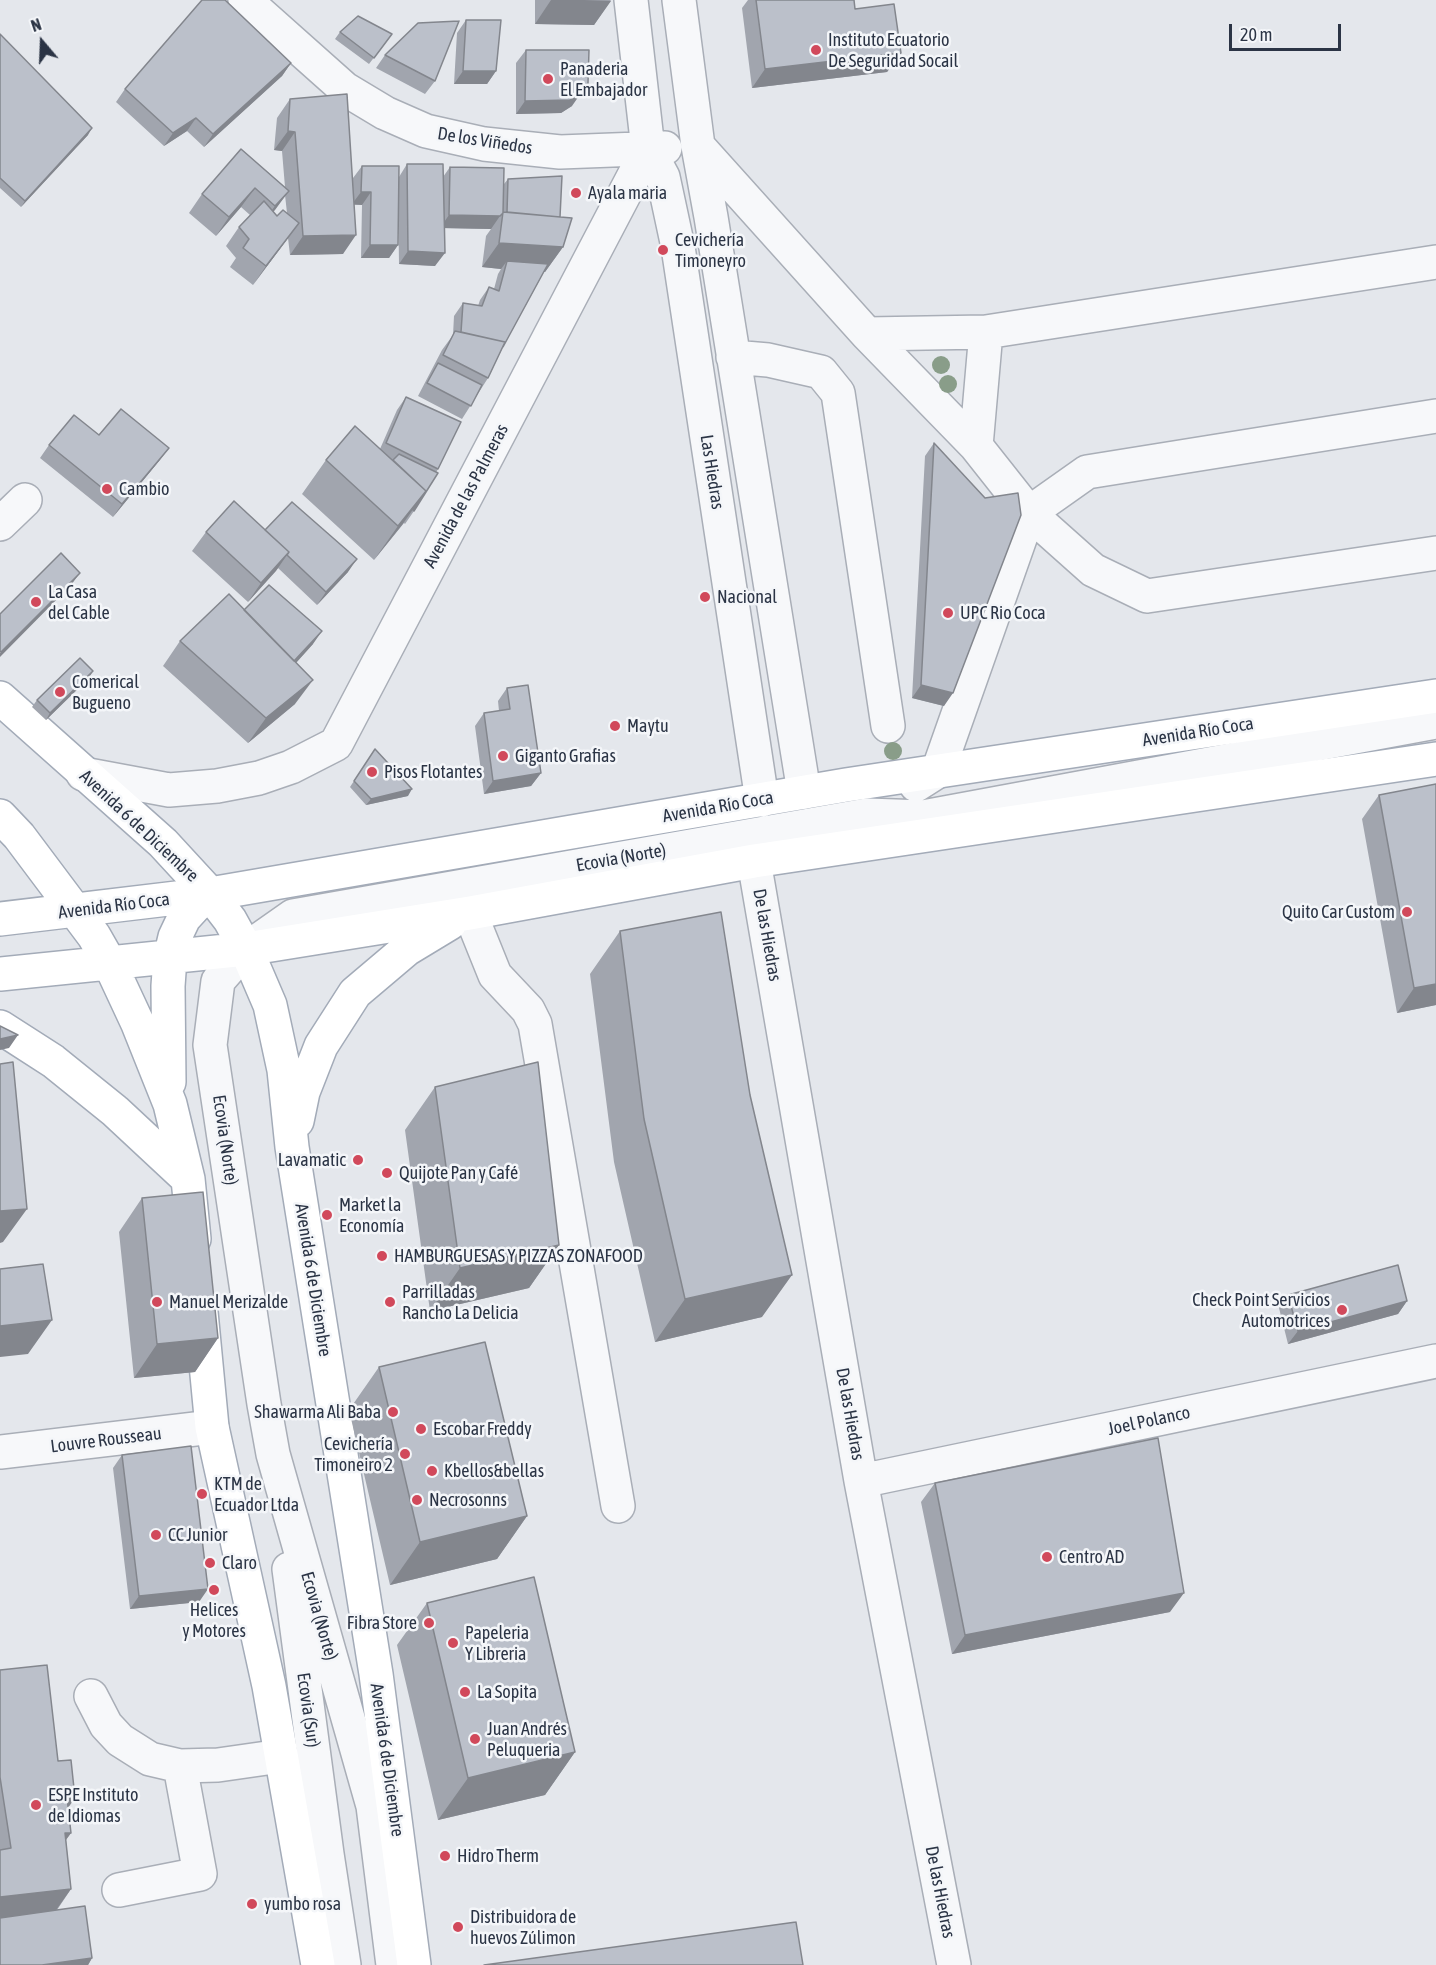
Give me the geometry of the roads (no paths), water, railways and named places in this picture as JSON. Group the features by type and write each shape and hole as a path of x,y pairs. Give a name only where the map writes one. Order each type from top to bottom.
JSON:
{"main road":[{"name":"Avenida Río Coca","path":"0,919 210,894 804,792 1436,696"},
{"name":"Avenida 6 de Diciembre","path":"0,698 163,843 210,894 230,920 246,949 270,1005 284,1070 292,1147 376,1674 414,1965"},
{"path":"0,974 246,949 467,914 754,861 1436,759"},
{"path":"0,816 19,836 94,936 138,1024 170,1104 188,1179 212,1427 268,1686 318,1965"},
{"path":"170,1104 168,986 174,937 184,918 210,894"},
{"path":"292,1147 303,1092 321,1046 355,993 407,949 467,914"},
{"path":"0,1027 52,1061 115,1111 188,1179"}],"street":[{"name":"De los Viñedos","path":"245,0 345,89 385,113 426,131 484,144 560,152 698,146"},
{"path":"631,0 648,149"},
{"path":"679,0 698,146 804,792"},
{"path":"698,146 867,334 976,446 1029,513 1093,570 1147,596 1436,553"},
{"name":"Avenida de las Palmeras","path":"83,774 169,790 217,786 259,778 291,767 336,744 648,149"},
{"name":"Las Hiedras","path":"648,149 663,177 678,247 762,800"},
{"path":"867,334 986,332 1436,262"},
{"path":"976,446 986,332"},
{"path":"734,357 768,360 821,372 838,393 888,726"},
{"path":"867,815 938,771 1029,513 1087,472 1436,416"},
{"path":"0,524 25,500"},
{"path":"867,815 923,817 1436,722"},
{"name":"Ecovia (Norte)","path":"393,1965 373,1806 273,1454 264,1404 210,1045 218,981 246,949 293,916 867,815"},
{"name":"De las Hiedras","path":"754,861 861,1481 954,1965"},
{"path":"467,914 495,975 528,1010 535,1024 618,1506"},
{"name":"Joel Polanco","path":"861,1481 1436,1361"},
{"name":"Louvre Rousseau","path":"0,1452 212,1427"},
{"name":"Ecovia (Sur)","path":"273,1454 325,1842 344,1965"},
{"path":"91,1696 106,1725 120,1740 150,1759 180,1766 218,1766 281,1756"},
{"path":"119,1890 200,1874 180,1766"}],"place":[{"name":"Instituto Ecuatorio De Seguridad Socail","path":"816,50"},
{"name":"Panaderia El Embajador","path":"548,79"},
{"name":"Ayala maria","path":"576,193"},
{"name":"Cevichería Timoneyro","path":"663,250"},
{"name":"Cambio","path":"107,489"},
{"name":"Nacional","path":"705,597"},
{"name":"La Casa del Cable","path":"36,602"},
{"name":"UPC Rio Coca","path":"948,613"},
{"name":"Comerical Bugueno","path":"60,692"},
{"name":"Maytu","path":"615,726"},
{"name":"Giganto Grafias","path":"503,756"},
{"name":"Pisos Flotantes","path":"372,772"},
{"name":"Quito Car Custom","path":"1407,912"},
{"name":"Lavamatic","path":"358,1160"},
{"name":"Quijote Pan y Café","path":"387,1173"},
{"name":"Market la Economía","path":"327,1215"},
{"name":"HAMBURGUESAS Y PIZZAS ZONAFOOD","path":"382,1256"},
{"name":"Manuel Merizalde","path":"157,1302"},
{"name":"Parrilladas Rancho La Delicia","path":"390,1302"},
{"name":"Check Point Servicios Automotrices","path":"1342,1310"},
{"name":"Shawarma Ali Baba","path":"393,1412"},
{"name":"Escobar Freddy","path":"421,1429"},
{"name":"Cevichería Timoneiro 2","path":"405,1454"},
{"name":"Kbellos&bellas","path":"432,1471"},
{"name":"KTM de Ecuador Ltda","path":"202,1494"},
{"name":"Necrosonns","path":"417,1500"},
{"name":"CC Junior","path":"156,1535"},
{"name":"Centro AD","path":"1047,1557"},
{"name":"Claro","path":"210,1563"},
{"name":"Helices y Motores","path":"214,1590"},
{"name":"Fibra Store","path":"429,1623"},
{"name":"Papeleria Y Libreria","path":"453,1643"},
{"name":"La Sopita","path":"465,1692"},
{"name":"Juan Andrés Peluqueria","path":"475,1739"},
{"name":"ESPE Instituto de Idiomas","path":"36,1805"},
{"name":"Hidro Therm","path":"445,1856"},
{"name":"yumbo rosa","path":"252,1904"},
{"name":"Distribuidora de huevos Zúlimon","path":"458,1927"}]}
